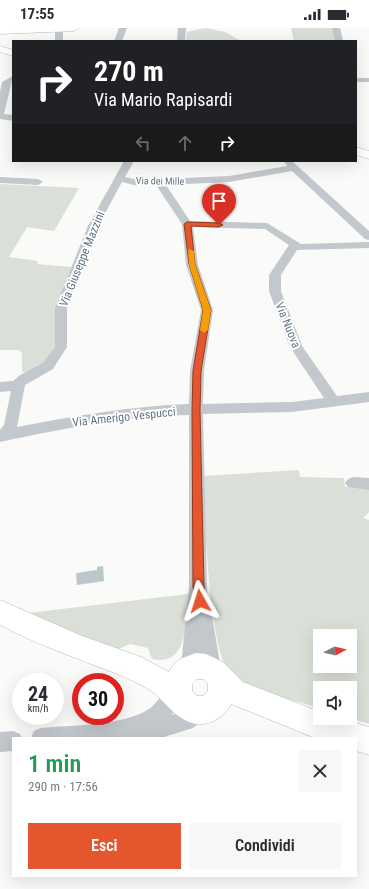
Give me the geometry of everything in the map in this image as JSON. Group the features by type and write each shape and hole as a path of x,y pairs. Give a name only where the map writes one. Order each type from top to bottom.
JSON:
{"main road":[{"path":"0,31 74,28"},
{"path":"0,49 12,53"},
{"path":"357,151 369,155"},
{"path":"0,612 78,648 132,666 189,695 234,708 302,720"},
{"path":"189,695 198,666 216,674 234,692 302,720 356,737"},
{"path":"189,695 217,703 221,696 223,687 216,674"},
{"path":"357,737 369,741"}],"street":[{"path":"59,28 59,40"},
{"path":"118,40 123,28"},
{"path":"181,40 182,28"},
{"path":"336,28 339,40"},
{"path":"0,79 11,76"},
{"path":"0,113 6,82 11,76"},
{"path":"357,80 369,80"},
{"path":"0,116 12,118"},
{"name":"Via Giuseppe Mazzini","path":"18,386 25,378 48,366 58,353 60,347 61,308 94,226 128,162"},
{"path":"291,165 369,237"},
{"name":"Via dei Mille","path":"119,178 138,183 229,179 291,165"},
{"path":"0,180 38,182"},
{"path":"51,737 130,729 156,729 186,721 198,587 197,371 207,310 192,264 187,224 160,183"},
{"path":"187,224 267,226 299,247 369,245"},
{"name":"Via Nuova","path":"295,244 275,275 275,291 296,347 333,401"},
{"path":"0,388 18,386 11,425 3,436"},
{"name":"Via Amerigo Vespucci","path":"3,436 80,420 166,410 196,411 292,407 369,397"},
{"path":"353,483 369,484"},
{"path":"198,587 216,674"},
{"path":"130,729 160,714 169,705 189,695"},
{"path":"0,742 12,741"}],"shaded area":[{"path":"206,28 225,32 239,40 186,40 187,32"},
{"path":"291,28 333,28 336,40 294,40"},
{"path":"0,184 79,188 54,231 27,227 9,257 38,261 37,264 71,267 59,304 54,350 44,365 35,370 22,372 22,353 19,350 0,350"},
{"path":"299,470 300,477 344,478 345,487 369,488 369,512 363,518 369,520 369,724 357,720 357,681 313,681 313,706 260,690 248,685 230,673 223,659 212,610 203,476"},
{"path":"103,566 104,581 77,585 76,573 97,570 97,567"},
{"path":"188,594 183,639 179,649 173,656 164,660 152,659 148,648 130,644 118,649 71,632 28,613"}],"slow traffic":[{"path":"191,251 192,264 207,310 204,330"}],"route":[{"path":"200,601 198,587 196,411 197,371 207,310 192,264 187,224 219,225"}]}
